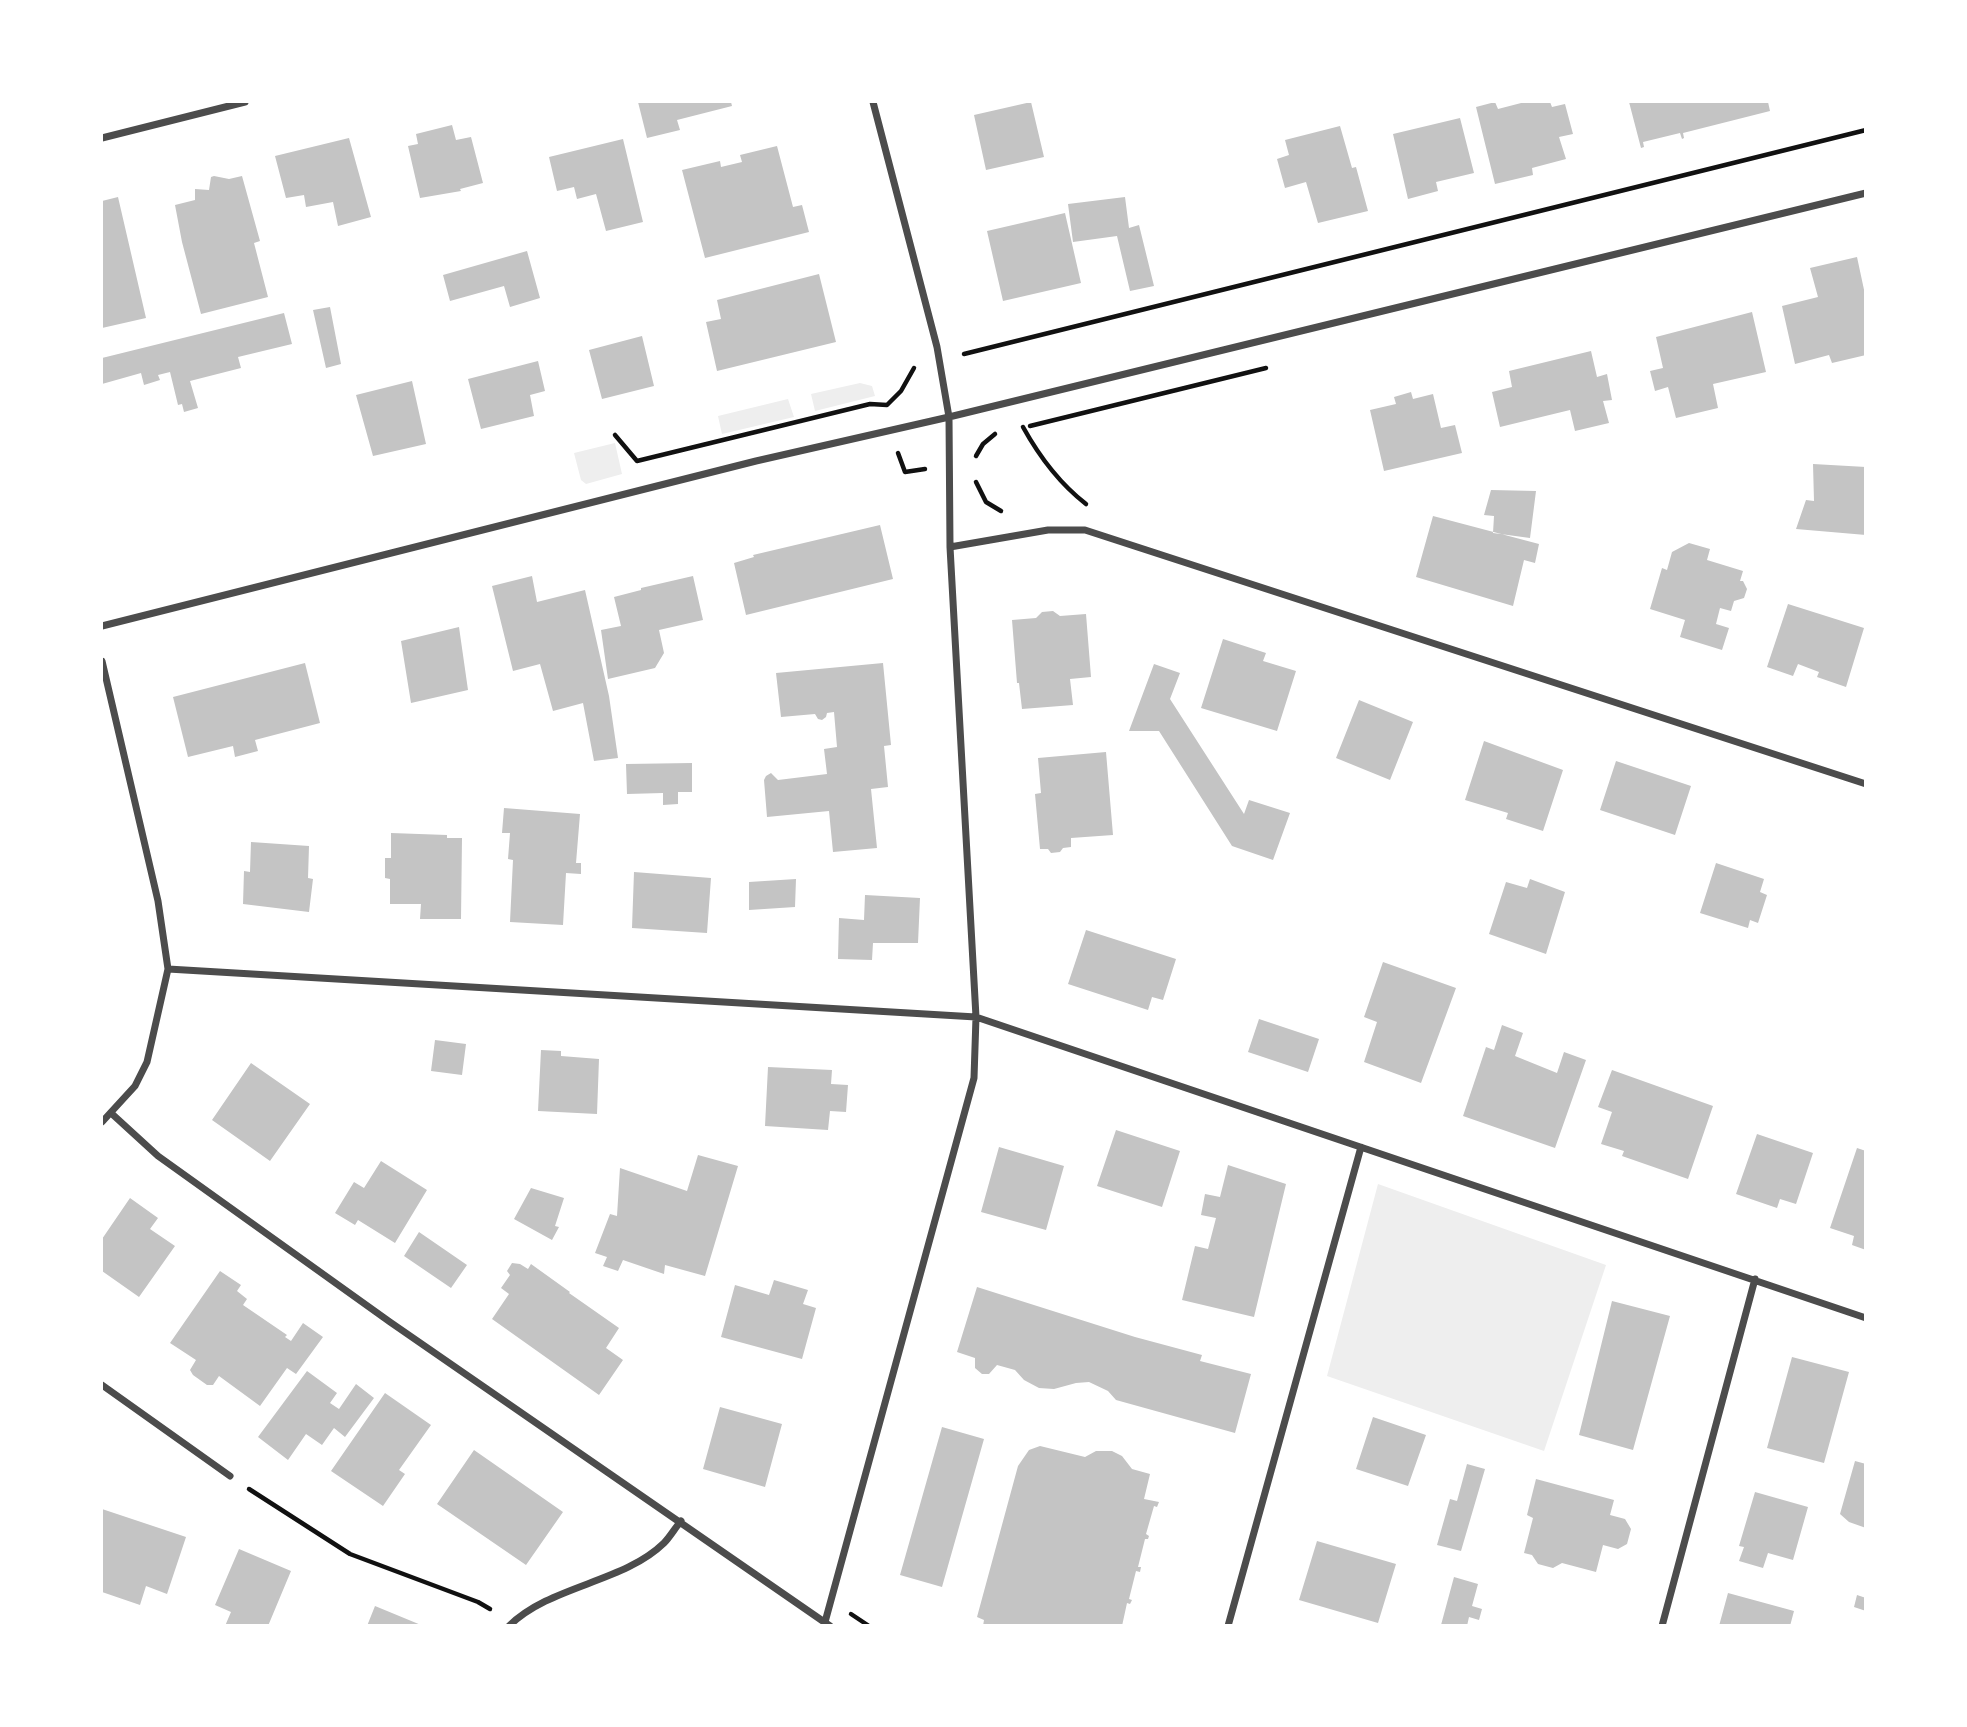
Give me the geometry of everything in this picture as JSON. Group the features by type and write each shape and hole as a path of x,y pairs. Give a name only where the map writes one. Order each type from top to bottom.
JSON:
{"street":[{"path":"102,138 245,102"},
{"path":"111,1113 158,1156 379,1315 827,1624 974,1078 976,1017 950,547 948,417 937,347 873,102"},
{"path":"102,625 756,461 948,417 1866,193"},
{"path":"950,547 1048,530 1085,530 1866,785"},
{"path":"102,661 158,901 168,969 147,1062 135,1086 102,1122"},
{"path":"168,969 976,1017 1866,1318"},
{"path":"1228,1626 1361,1147"},
{"path":"1662,1626 1755,1279"},
{"path":"102,1385 230,1476"},
{"path":"510,1624 544,1601 641,1559 664,1543 681,1521"}],"path":[{"path":"964,354 1866,130"},
{"path":"1014,428 1047,423 1277,366"},
{"path":"615,435 636,461 870,404 887,405 901,391 914,368"},
{"path":"1023,427 1032,444 1066,488 1089,507 1079,505"},
{"path":"974,462 983,443 1004,430"},
{"path":"897,449 905,472 928,468"},
{"path":"975,471 979,492 986,502 1002,512 1010,511"},
{"path":"230,1476 350,1554 478,1602 510,1624"},
{"path":"848,1611 869,1626"}],"shaded area":[{"path":"860,383 872,386 875,396 815,411 811,394"},
{"path":"788,399 794,417 722,434 718,416"},
{"path":"615,443 622,474 586,484 581,480 574,453"},
{"path":"1378,1184 1606,1265 1544,1451 1327,1376"}],"building":[{"path":"638,102 731,102 732,106 677,120 680,130 647,138"},
{"path":"1031,102 1044,157 986,170 974,115"},
{"path":"1495,102 1498,109 1525,102 1550,102 1552,107 1565,104 1573,134 1559,137 1566,159 1532,168 1533,175 1495,184 1476,107"},
{"path":"1629,102 1768,102 1770,111 1683,133 1682,139 1680,133 1643,142 1644,147 1641,148"},
{"path":"1460,118 1474,173 1436,182 1438,191 1408,199 1393,134"},
{"path":"452,125 456,140 471,137 483,183 460,189 461,191 420,198 408,146 418,144 416,134"},
{"path":"1340,126 1352,168 1356,167 1368,211 1318,223 1306,182 1285,188 1277,159 1289,155 1285,140"},
{"path":"349,138 371,217 338,226 333,202 306,207 304,195 286,198 275,156"},
{"path":"623,139 643,222 606,231 596,194 577,199 574,187 557,191 549,157"},
{"path":"777,146 793,207 802,205 809,232 705,258 682,170 720,161 721,167 742,162 740,155"},
{"path":"242,176 260,241 254,243 268,297 201,314 175,205 195,200 195,189 209,190 211,177 229,179"},
{"path":"118,197 146,318 102,328 102,201"},
{"path":"1125,197 1129,228 1139,225 1154,286 1130,291 1117,236 1073,242 1068,204"},
{"path":"1065,213 1081,283 1003,301 987,231"},
{"path":"527,251 540,298 510,307 504,286 450,301 443,275"},
{"path":"1857,257 1866,299 1866,355 1832,363 1829,355 1795,364 1782,306 1818,297 1810,268"},
{"path":"819,274 836,342 717,371 706,322 721,319 717,300"},
{"path":"330,307 341,364 326,368 313,310"},
{"path":"1752,312 1766,372 1713,384 1718,408 1676,418 1668,387 1655,391 1650,371 1663,368 1656,337"},
{"path":"284,313 292,344 238,357 241,368 190,381 198,408 184,412 182,404 178,405 170,372 158,375 160,380 144,385 141,373 102,384 102,358"},
{"path":"642,336 654,386 602,399 589,350"},
{"path":"1591,351 1597,377 1607,374 1612,400 1603,401 1609,423 1575,431 1570,410 1500,427 1492,392 1512,387 1509,371"},
{"path":"538,361 545,391 530,395 534,416 481,429 468,379"},
{"path":"412,381 426,444 373,456 356,395"},
{"path":"1411,392 1413,399 1433,394 1441,428 1455,425 1462,453 1384,471 1370,410 1396,404 1394,397"},
{"path":"1813,464 1866,467 1866,535 1796,529 1806,500 1814,501"},
{"path":"1491,490 1536,491 1530,538 1493,533 1494,516 1484,515"},
{"path":"1433,516 1539,544 1535,563 1524,560 1513,606 1416,577"},
{"path":"880,525 893,579 746,615 734,563 754,557 753,555"},
{"path":"1689,543 1710,549 1707,560 1743,571 1740,581 1743,581 1747,589 1744,598 1734,601 1731,611 1720,608 1716,624 1729,628 1722,650 1680,637 1685,620 1650,609 1662,568 1667,570 1672,552"},
{"path":"532,576 537,602 585,590 609,696 618,758 594,761 583,703 553,711 540,664 513,671 492,586"},
{"path":"693,576 703,620 659,630 664,653 655,668 608,679 601,630 621,626 614,597"},
{"path":"1788,604 1864,628 1846,687 1817,677 1819,672 1798,664 1793,676 1767,667"},
{"path":"1053,611 1060,616 1086,614 1091,677 1070,679 1073,705 1022,709 1012,620 1036,618 1042,612"},
{"path":"459,627 468,690 411,703 401,641"},
{"path":"1223,639 1266,653 1263,661 1296,671 1277,731 1201,708"},
{"path":"305,663 320,723 255,740 258,751 235,757 233,746 188,757 173,697"},
{"path":"883,663 891,745 884,746 888,787 871,789 877,848 833,852 829,811 767,817 766,776 771,773 778,780 827,774 824,749 837,747 834,712 827,713 822,720 815,714 781,717 776,673"},
{"path":"1154,664 1180,673 1170,699 1244,814 1249,800 1290,813 1273,860 1232,846 1159,731 1129,731"},
{"path":"1359,700 1413,722 1390,780 1336,758"},
{"path":"1484,741 1563,770 1543,831 1506,819 1508,813 1465,800"},
{"path":"1106,752 1113,835 1071,838 1071,847 1063,848 1060,852 1051,853 1048,849 1040,849 1035,794 1041,793 1038,758"},
{"path":"1616,761 1691,786 1675,835 1600,810"},
{"path":"692,763 692,792 678,792 678,804 663,805 663,793 627,794 626,764"},
{"path":"504,808 580,814 576,863 581,863 581,874 566,873 563,925 510,922 513,860 508,859 510,833 502,833"},
{"path":"391,833 462,838 461,919 420,919 421,904 390,904 390,879 385,878 385,858 391,858"},
{"path":"251,842 309,846 308,878 313,879 309,912 243,904 244,871 250,872"},
{"path":"1716,863 1764,879 1760,892 1767,895 1758,923 1750,920 1748,928 1700,913"},
{"path":"634,872 711,878 707,933 632,928"},
{"path":"796,879 795,907 749,910 749,882"},
{"path":"1530,879 1565,892 1546,954 1489,934 1506,882 1527,888"},
{"path":"865,895 920,898 918,943 873,943 872,960 838,959 839,918 864,920"},
{"path":"1086,930 1176,959 1163,1000 1152,997 1148,1010 1068,984"},
{"path":"1383,962 1456,988 1421,1083 1364,1062 1377,1022 1364,1017"},
{"path":"1259,1019 1319,1039 1308,1072 1248,1052"},
{"path":"1502,1025 1523,1033 1515,1056 1557,1073 1564,1052 1586,1060 1555,1148 1463,1116 1486,1047 1494,1050"},
{"path":"435,1040 466,1044 462,1075 431,1071"},
{"path":"541,1050 561,1051 561,1056 599,1059 597,1114 538,1111"},
{"path":"251,1063 310,1104 270,1161 212,1120"},
{"path":"768,1067 832,1070 831,1084 848,1085 846,1112 830,1111 828,1130 765,1126"},
{"path":"1612,1070 1713,1106 1688,1179 1622,1156 1624,1151 1601,1144 1612,1112 1598,1107"},
{"path":"1116,1130 1180,1151 1162,1207 1097,1186"},
{"path":"1757,1134 1813,1153 1796,1204 1780,1199 1777,1208 1736,1194"},
{"path":"999,1147 1064,1166 1046,1230 981,1212"},
{"path":"1857,1148 1866,1151 1866,1250 1852,1245 1854,1236 1830,1228"},
{"path":"698,1155 738,1166 705,1276 665,1265 664,1274 623,1260 618,1271 603,1266 607,1257 595,1253 610,1214 617,1216 620,1168 687,1191"},
{"path":"381,1161 427,1190 395,1243 358,1220 355,1225 335,1213 354,1182 364,1188"},
{"path":"1228,1165 1286,1184 1254,1317 1182,1300 1195,1246 1208,1249 1216,1218 1201,1215 1205,1194 1220,1197"},
{"path":"531,1188 564,1198 555,1226 559,1227 552,1240 514,1219"},
{"path":"130,1198 158,1218 150,1229 175,1246 139,1297 102,1271 102,1239"},
{"path":"419,1232 467,1265 451,1288 404,1256"},
{"path":"512,1263 528,1269 531,1264 619,1328 606,1348 623,1360 599,1395 492,1319 509,1294 501,1288 510,1275 507,1271"},
{"path":"220,1271 241,1285 237,1291 247,1299 243,1305 287,1335 285,1337 291,1341 303,1323 323,1337 296,1374 287,1368 260,1406 219,1376 213,1385 207,1385 190,1370 196,1360 170,1343"},
{"path":"774,1280 808,1290 803,1304 816,1308 802,1359 721,1337 735,1285 769,1295"},
{"path":"977,1287 1135,1337 1202,1355 1200,1361 1251,1374 1235,1433 1116,1400 1108,1391 1089,1382 1054,1389 1039,1388 1024,1380 1015,1370 997,1365 989,1374 982,1374 975,1368 975,1358 957,1352"},
{"path":"1612,1301 1670,1316 1633,1450 1579,1435"},
{"path":"1792,1357 1849,1372 1824,1463 1767,1448"},
{"path":"307,1371 337,1393 330,1403 339,1409 356,1384 374,1398 345,1437 334,1428 322,1445 306,1434 288,1460 258,1437"},
{"path":"385,1393 431,1425 399,1470 405,1474 383,1506 331,1471"},
{"path":"720,1407 782,1424 765,1487 703,1469"},
{"path":"1373,1417 1426,1435 1408,1486 1356,1469"},
{"path":"942,1427 984,1439 942,1587 900,1575"},
{"path":"1040,1446 1085,1457 1096,1451 1112,1451 1122,1456 1132,1469 1150,1474 1144,1499 1159,1502 1157,1507 1154,1506 1146,1534 1149,1536 1145,1539 1138,1567 1141,1567 1140,1572 1136,1571 1129,1599 1132,1600 1130,1604 1127,1603 1122,1626 983,1626 984,1620 977,1617 1018,1466 1029,1450"},
{"path":"474,1450 563,1512 526,1565 437,1504"},
{"path":"1855,1461 1866,1464 1866,1528 1849,1522 1840,1514"},
{"path":"1467,1464 1485,1469 1461,1551 1437,1545 1450,1499 1457,1501"},
{"path":"1536,1479 1614,1500 1610,1515 1625,1519 1631,1529 1627,1544 1618,1549 1603,1545 1596,1572 1562,1563 1553,1568 1538,1564 1532,1555 1524,1553 1533,1518 1527,1515"},
{"path":"1755,1492 1808,1507 1793,1560 1768,1553 1763,1568 1739,1561 1744,1547 1739,1546"},
{"path":"102,1509 186,1537 167,1594 146,1586 140,1605 102,1592"},
{"path":"1317,1541 1396,1564 1378,1623 1299,1600"},
{"path":"239,1549 291,1571 268,1626 225,1626 231,1612 215,1605"},
{"path":"1454,1577 1478,1584 1472,1606 1482,1609 1479,1620 1469,1617 1467,1626 1441,1625"},
{"path":"1728,1593 1794,1611 1790,1626 1719,1626"},
{"path":"1857,1595 1866,1598 1866,1611 1854,1607"},
{"path":"375,1606 421,1625 421,1626 367,1626"}]}
